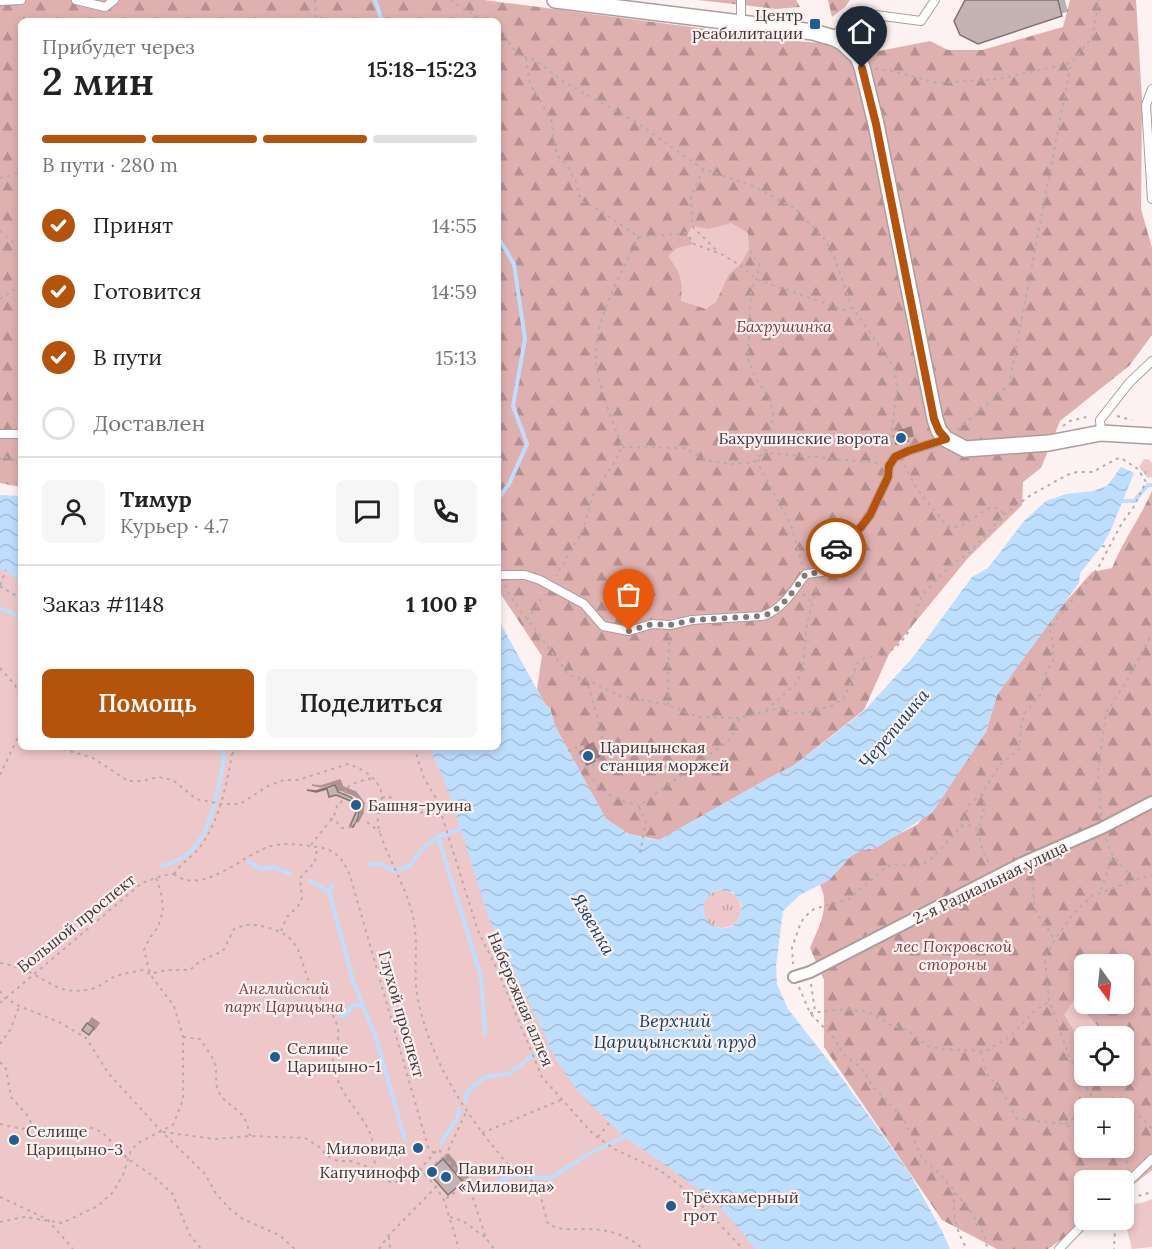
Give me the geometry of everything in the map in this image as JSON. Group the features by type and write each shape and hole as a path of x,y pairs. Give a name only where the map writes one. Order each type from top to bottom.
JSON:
{"street":[{"path":"555,0 813,32 834,38 850,48 858,57 862,68 876,124 934,419 939,431 951,436 965,449 1049,443 1101,433 1152,436"},
{"name":"2-я Радиальная улица","path":"794,977 810,972 1023,863 1102,828 1152,801"}],"lane":[{"path":"0,1 21,0"},
{"path":"76,0 105,8 114,0"},
{"path":"741,0 741,23"},
{"path":"834,38 853,12 921,21 934,0"},
{"path":"1152,89 1146,105 1152,199"},
{"path":"1101,433 1100,420 1129,384 1152,361"},
{"path":"0,434 18,434"},
{"path":"502,575 525,575 540,580 584,604 603,626 629,631 652,624 670,625 693,620 770,614 784,602 806,574 822,572 838,546 861,527 870,515 888,477 889,466 895,457 951,436"},
{"path":"1134,1177 1152,1159"},
{"path":"1059,1249 1078,1230"}],"path":[{"path":"315,0 316,18"},
{"path":"450,0 459,7 474,13 478,18"},
{"path":"951,436 1008,385 1071,63 1092,38 1099,0"},
{"path":"501,34 518,55 535,60 564,82 636,122 703,169 753,186 796,209 826,241 839,269 852,307 894,367 897,388 891,440 895,457 904,465 917,489 947,526 954,528 961,526 990,508 996,508 1005,514"},
{"path":"526,58 530,84 551,119 555,148 576,182 581,201 596,208 639,237 687,233 694,244 720,254 756,279 844,310 852,307"},
{"path":"876,78 874,69 892,71 938,83 999,79 1071,63"},
{"path":"703,169 691,196 692,226 720,254"},
{"path":"0,178 18,173"},
{"path":"0,231 18,243"},
{"path":"583,530 594,492 622,447 596,366 597,350 600,322 639,237"},
{"path":"749,249 760,266 751,289 748,358 753,373 770,400 773,414 767,449 758,462 791,525 806,574"},
{"path":"0,299 18,287"},
{"path":"1055,431 1070,421 1100,414 1133,420"},
{"path":"622,447 683,448 710,461 730,464 747,464 770,453 883,463 895,457"},
{"path":"0,451 2,456 0,460"},
{"path":"2,456 18,461"},
{"path":"502,575 510,596 569,675 592,682 620,696 668,705 698,717 740,718 780,708 795,713 806,713 832,706 843,699 857,664 862,659 886,653 896,647 906,636 922,595 952,564 967,555 1005,514 1031,495 1067,475 1077,472 1093,472 1121,458 1138,469 1146,482"},
{"path":"1146,482 1151,481"},
{"path":"990,1249 970,1210 941,1175 922,1158 903,1118 874,1088 861,1068 843,1054 834,1038 810,1013 794,977 792,948 801,922 814,909 849,899 872,882 886,867 894,864 916,867 930,861 961,827 969,805 982,794 999,766 1019,749 1022,721 1026,711 1041,694 1047,669 1053,661 1050,631 1098,568 1146,482"},
{"path":"1102,546 1109,547"},
{"path":"6,570 0,585 18,597"},
{"path":"766,710 797,683 803,667 807,623 822,572"},
{"path":"668,705 670,625"},
{"path":"1135,880 1113,856 1102,828 1098,772 1106,713 1152,634"},
{"path":"0,668 18,692"},
{"path":"586,770 598,762 602,734 587,681"},
{"path":"639,806 731,739 740,718"},
{"path":"0,775 18,737"},
{"path":"568,751 576,747 586,770 613,797 639,806 646,822 640,853"},
{"path":"67,750 93,758 129,781 159,777 173,780 196,799 221,804 240,804 268,786 284,780 298,780 348,764 368,773 380,788 382,798 376,817 412,912 417,939 418,998 427,1032 434,1051 467,1110 482,1133 509,1165 520,1171 536,1186 548,1224 559,1230 609,1231 632,1239 643,1249"},
{"path":"174,874 178,867 197,850 213,827 228,782 232,754 230,750"},
{"path":"232,754 235,750"},
{"name":"Набережная аллея","path":"415,750 424,778 438,800 478,931 497,969 542,1077 592,1133 614,1149 661,1171 677,1183 692,1195 743,1249"},
{"path":"311,845 334,816 346,788 373,778"},
{"path":"330,819 334,819 342,828 352,827 358,815 354,802 337,794"},
{"path":"982,794 985,804 984,813 978,829 984,854 987,861 1002,875"},
{"path":"382,798 388,796 393,799 397,807 405,806 435,817 442,815"},
{"path":"367,822 380,832"},
{"path":"961,827 969,825 978,829"},
{"name":"Глухой проспект","path":"174,874 188,880 208,878 270,846 311,845 329,850 341,858 351,879 428,1147 434,1154"},
{"path":"281,931 288,916 302,898 300,878 315,862 317,847"},
{"path":"1100,891 1113,856"},
{"path":"1023,863 1032,879 1036,912 1050,929 1054,940"},
{"name":"Большой проспект","path":"0,1003 142,883 174,874"},
{"path":"1093,1098 1062,1041 1049,1001 1045,958 1054,940 1072,915 1092,896 1100,891 1152,875"},
{"path":"0,1222 24,1217 62,1222 98,1206 113,1192 123,1175 131,1150 140,1142 173,1125 183,1100 183,1037 174,1006 150,974 144,950 158,927 163,911 161,892 156,878"},
{"path":"0,963 16,966 47,984 62,989 87,990 114,977 143,970 150,974 166,970 190,970 200,961 223,951 234,929 247,924 281,931 293,941 302,956 316,994 332,1012 339,1042 334,1050 333,1061 347,1099 369,1130 374,1146 375,1169"},
{"path":"810,972 815,1011"},
{"path":"0,991 5,998 19,1006 59,1022 86,1038 109,1074 162,1132 205,1174 216,1194 232,1211 243,1219 279,1235 295,1249"},
{"path":"810,1013 844,1009 869,1012 891,1025 907,1030 927,1046 986,1051 1011,1036 1032,1013 1049,1001"},
{"path":"0,1044 10,1030 19,1006"},
{"path":"183,1037 200,1040 206,1048 216,1065 214,1080 219,1093 247,1123 250,1136"},
{"path":"981,1051 988,1076 1002,1091 1017,1119 1065,1124 1074,1129"},
{"path":"0,1062 6,1070 11,1097 27,1114 32,1124 50,1136 89,1127 102,1132 128,1159 153,1176 172,1193 190,1235 201,1249"},
{"path":"482,1133 561,1100"},
{"path":"424,1174 445,1156 467,1110"},
{"path":"1134,1116 1141,1118 1152,1129"},
{"path":"1065,1124 1074,1118"},
{"path":"598,1137 609,1122"},
{"path":"0,1124 23,1129 32,1124"},
{"path":"162,1132 214,1139 250,1136 305,1138 318,1146 327,1156 338,1161 350,1161 375,1169 384,1179 392,1183 417,1178 420,1169 438,1149 468,1183 486,1238"},
{"path":"463,1177 509,1165"},
{"path":"420,1169 437,1185 450,1217 459,1249"},
{"path":"444,1200 468,1183"},
{"path":"379,1249 389,1235 437,1185"},
{"path":"954,1191 953,1214 960,1237 967,1249"},
{"path":"1134,1197 1152,1192"},
{"path":"0,1197 47,1219 73,1249"},
{"path":"450,1217 463,1221 486,1238 494,1249"},
{"path":"1114,1230 1114,1249"},
{"path":"389,1235 390,1249"}],"green space":[{"name":"Бахрушинка","path":"0,0 484,0 807,42 824,43 859,33 874,52 930,41 948,50 982,50 1063,27 1070,0 1136,0 1142,99 1141,209 1152,248 1152,335 1129,366 1060,421 1041,468 1023,482 1022,505 968,558 889,654 864,710 793,766 659,840 629,834 606,819 555,726 550,708 545,704 537,689 542,656 501,594 501,18 18,18 18,486 0,483"},
{"path":"698,0 796,0 800,7 776,9"},
{"path":"828,0 850,0 832,17"},
{"path":"731,223 748,233 749,249 740,265 729,274 716,302 706,309 681,301 680,277 668,256 677,248 693,244 687,235 692,226 709,229"},
{"path":"1144,459 1152,463 1152,477 1148,478 1139,467"},
{"name":"лес Покровской стороны","path":"1152,491 1152,1170 1134,1184 1134,1170 1074,1170 1075,1230 1048,1249 997,1249 942,1220 824,1047 824,980 810,948 824,909 820,885 829,880 851,856 862,850 876,848 918,824 986,732 997,695 1053,616 1092,572 1112,568"},
{"name":"Английский парк Царицына","path":"0,539 18,544 18,750 500,750 854,1249 0,1249"},
{"path":"722,890 736,895 741,909 736,923 722,928 708,923 703,909 708,895"},
{"path":"1074,1000 1074,1014 1087,1014 1098,1026 1074,1026 1074,1031 1064,1015"},
{"path":"1152,1199 1152,1247 1132,1249 1127,1230 1134,1230 1134,1204"}],"water":[{"name":"Верхний Царицынский пруд","path":"1121,467 1134,473 1102,546 1080,573 1079,583 997,695 986,732 932,813 876,848 862,850 851,856 829,880 800,895 783,911 776,966 777,984 788,1009 842,1078 909,1172 950,1249 756,1249 714,1200 625,1137 599,1113 578,1092 557,1061 489,919 453,805 441,772 430,750 501,750 501,624 545,704 550,708 555,726 606,819 629,834 659,840 793,766 864,711 914,656 972,577 988,568 1024,521 1046,501 1066,494 1093,491 1107,486","holes":["718,890 733,892 741,904 738,920 726,928 713,926 703,912 707,898"]},
{"path":"0,495 18,496 18,580 0,568"}],"building":[{"path":"965,0 1058,0 1062,16 978,44 960,35 954,21"},
{"name":"Бахрушинские ворота","path":"906,432 908,441 896,444 894,436"},
{"name":"Царицынская станция моржей","path":"588,748 595,761 587,765 580,752"},
{"name":"Башня-руина","path":"335,785 338,792 351,797 359,808 358,818 353,827 350,826 356,812 351,801 336,795 329,797 327,789 316,792 307,790 316,791"},
{"path":"87,1023 94,1028 89,1035 82,1030"},
{"name":"Павильон «Миловида»","path":"443,1159 463,1182 448,1195 428,1172"}],"waterway":[{"path":"375,0 381,18"},
{"path":"501,242 514,264 525,339 513,406 527,444 509,484 501,495"},
{"path":"1123,501 1134,501 1148,485 1152,485"},
{"path":"0,608 18,616"},
{"path":"162,866 188,854 203,835 213,810 224,759 223,752 220,750"},
{"path":"448,833 460,829"},
{"path":"396,870 410,866 420,851 438,836 448,833"},
{"path":"438,836 481,977 485,1033"},
{"path":"249,862 260,869 273,867 290,874"},
{"path":"368,864 380,864 395,871"},
{"path":"310,881 329,891"},
{"path":"333,885 329,891 353,981 375,1035 405,1140"},
{"path":"339,1016 346,1015 353,1005 363,1006"},
{"path":"532,1056 551,1047"},
{"path":"466,1101 466,1093 485,1077 511,1073 531,1056"},
{"path":"441,1143 457,1119 459,1109"},
{"path":"527,1177 551,1178 590,1153 625,1137"},
{"path":"481,1188 513,1176 526,1177"}],"way so far":[{"path":"629,631 652,624 670,625 693,620 770,614 780,607 806,574 822,572 836,548"}],"place":[{"name":"Центр реабилитации","path":"815,24"},
{"name":"Бахрушинские ворота","path":"901,438"},
{"name":"Царицынская станция моржей","path":"588,756"},
{"name":"Башня-руина","path":"356,805"},
{"name":"Селище Царицыно-1","path":"275,1057"},
{"name":"Селище Царицыно-3","path":"14,1140"},
{"name":"Миловида","path":"418,1148"},
{"name":"Капучинофф","path":"432,1172"},
{"name":"Павильон «Миловида»","path":"446,1177"},
{"name":"Трёхкамерный грот","path":"671,1206"}],"route":[{"path":"836,548 861,527 870,515 888,477 889,466 895,457 946,439 939,431 934,419 876,124 862,68"}],"water label":[{"name":"Черепишка","path":"894,729"},
{"name":"Язвенка","path":"593,924"}]}
